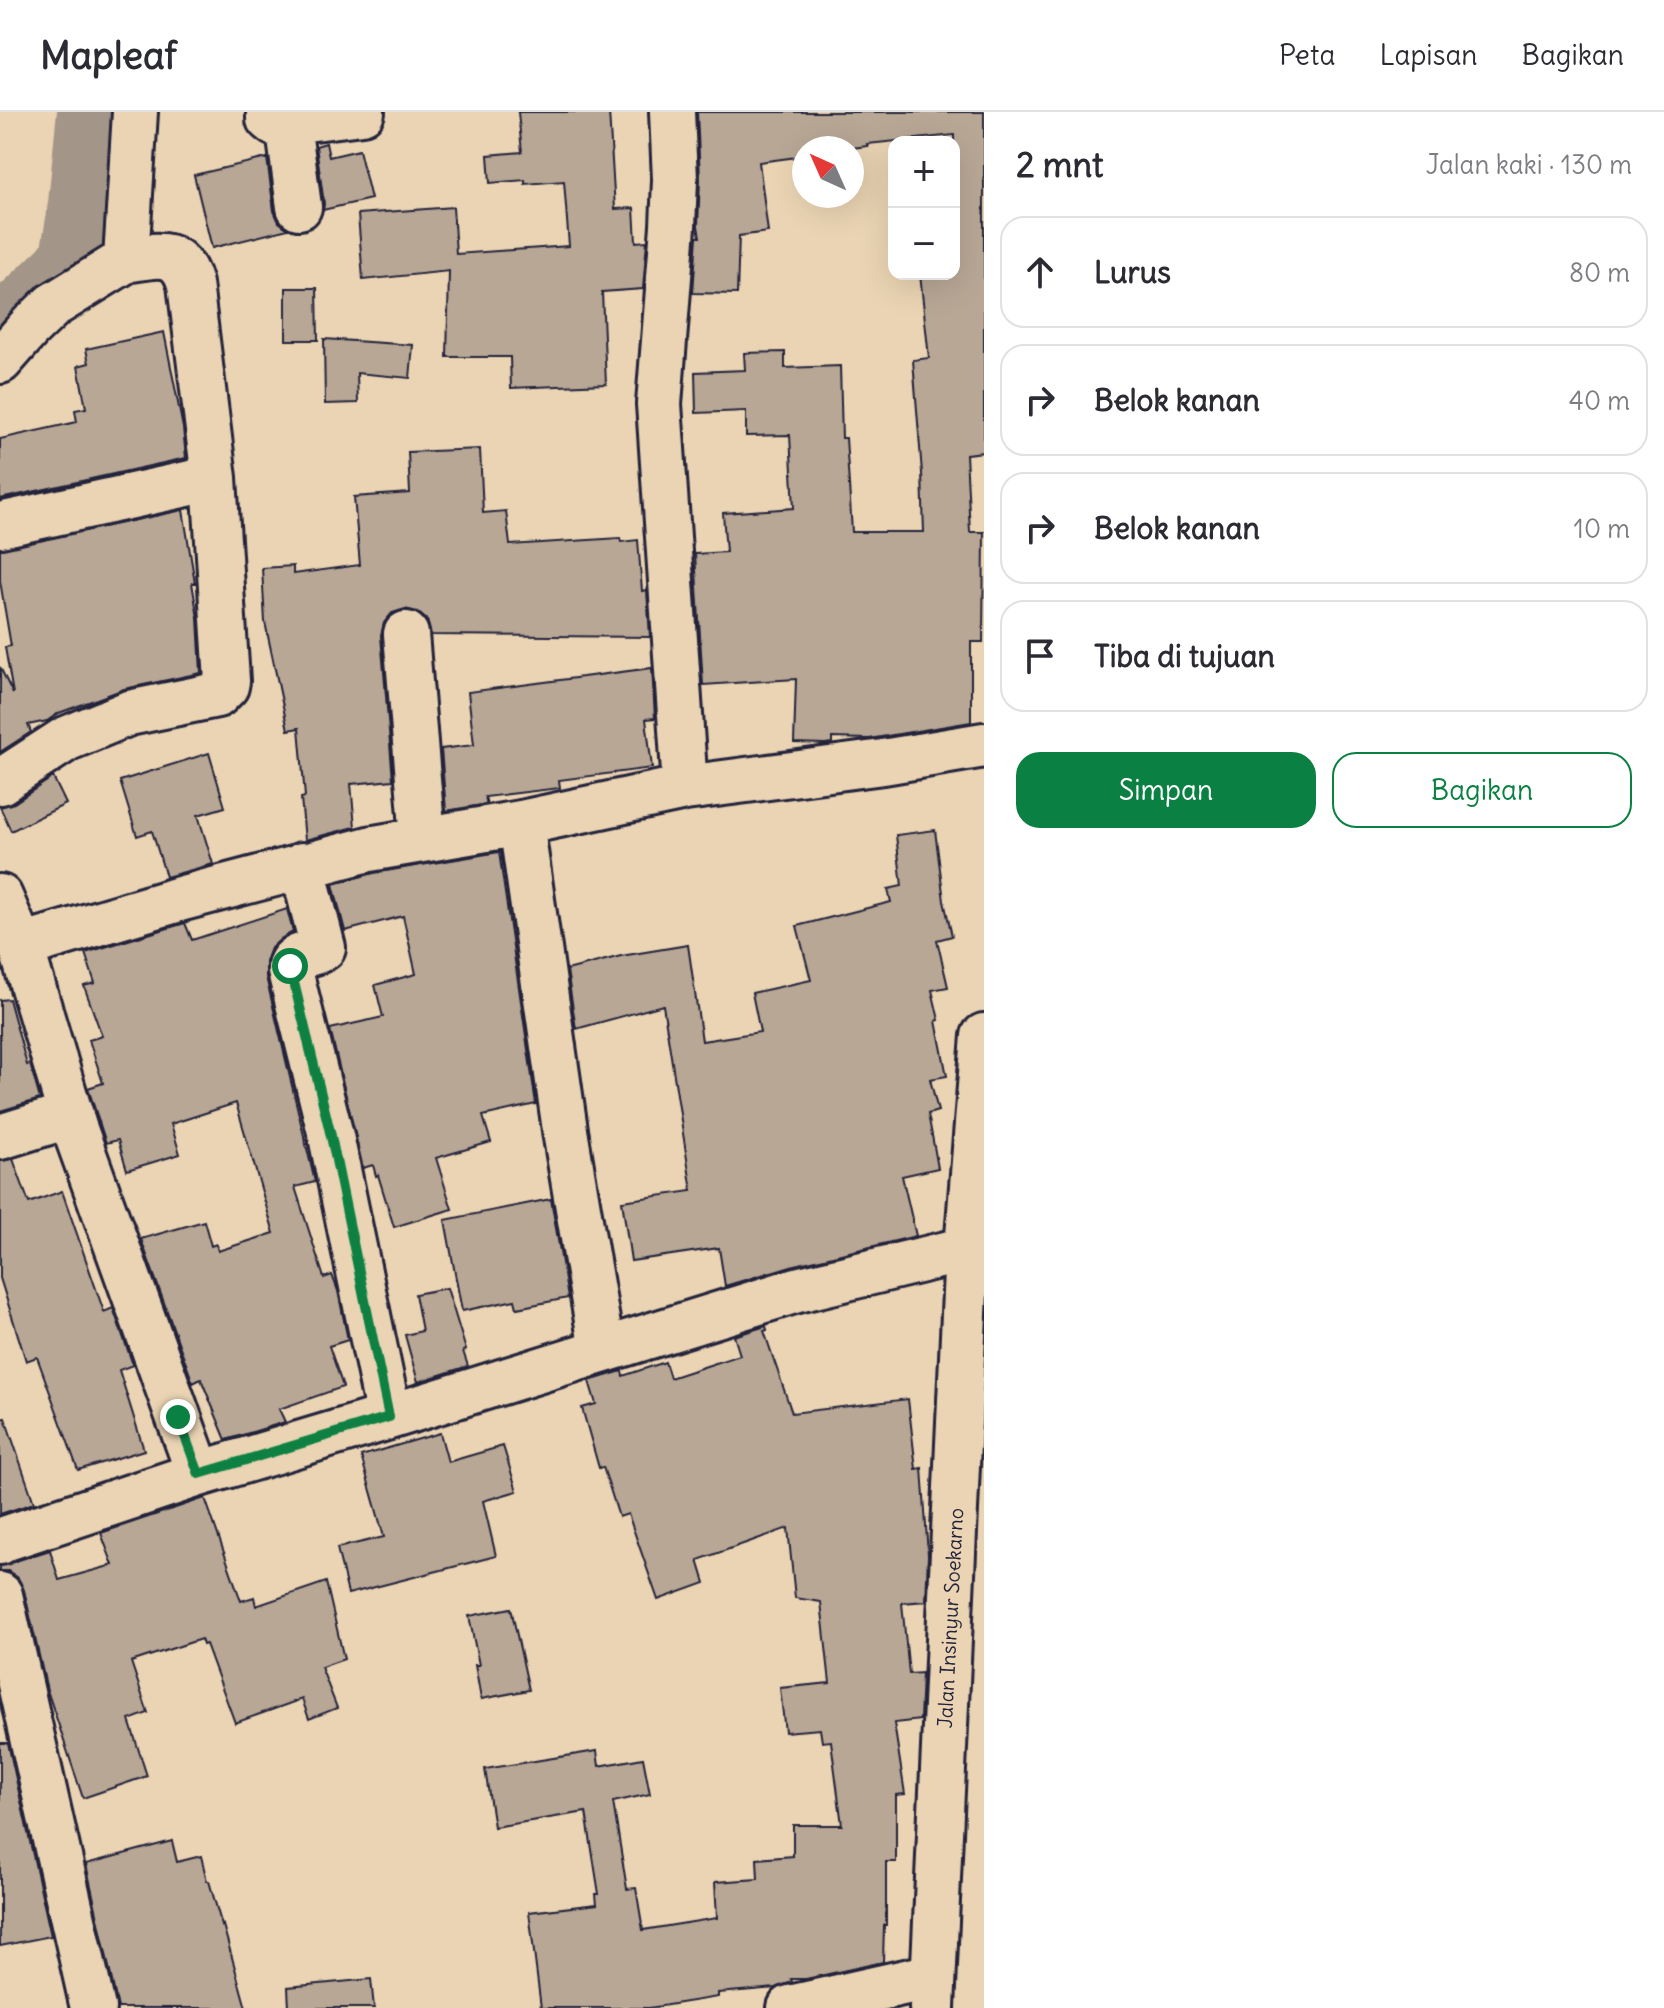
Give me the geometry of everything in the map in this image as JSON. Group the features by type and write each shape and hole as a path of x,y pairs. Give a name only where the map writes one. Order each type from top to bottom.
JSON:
{"street":[{"path":"126,260 135,112"},
{"path":"299,207 278,117 362,112"},
{"path":"672,112 675,180 673,226 659,404 685,788"},
{"path":"0,361 53,305 126,260 162,254 180,264 187,274 204,389 214,478 227,681 217,695 129,713 66,739 0,782"},
{"path":"0,525 214,478"},
{"path":"406,634 423,839"},
{"path":"21,946 302,865 369,849 521,823 685,788 883,762 984,745"},
{"path":"521,823 566,1137 602,1350"},
{"path":"302,865 323,948 294,959 290,963 290,971 331,1136 389,1417"},
{"path":"0,897 21,946 71,1115 199,1474"},
{"name":"Jalan Insinyur Soekarno","path":"933,1992 976,1247 984,1036"},
{"path":"0,1137 71,1115"},
{"path":"0,1542 199,1474 797,1290 976,1247"},
{"path":"0,1595 93,2008"},
{"path":"790,2008 933,1992"}],"building":[{"path":"518,112 609,112 615,209 634,208 636,242 647,241 643,289 602,292 606,384 511,388 510,357 447,357 449,271 363,280 358,214 453,207 456,254 569,246 564,181 490,183 488,155 522,152"},
{"path":"697,112 984,112 984,452 966,454 970,532 984,532 983,642 971,642 971,722 869,739 832,738 832,743 825,744 794,743 796,679 703,685 695,554 726,552 723,513 794,508 790,435 746,436 746,411 696,413 695,372 745,370 744,353 785,352 785,368 840,366 842,438 846,438 852,532 924,532 913,360 929,358 921,280 960,280 960,136 888,136 888,142 864,146 864,136 792,136 792,158 759,162 768,232 739,236 737,294 693,293 697,237 700,237"},
{"path":"326,143 329,157 359,150 371,199 323,210 316,146"},
{"path":"267,158 274,211 279,222 288,229 212,248 194,175"},
{"path":"286,288 317,288 318,340 286,340"},
{"path":"164,332 186,458 0,499 0,439 77,422 75,410 86,408 78,366 89,363 86,349"},
{"path":"324,339 413,345 410,378 357,373 358,403 325,404"},
{"path":"480,449 483,513 506,511 510,545 620,538 621,542 638,540 642,591 647,590 650,637 431,635 427,620 417,612 405,609 392,613 384,623 381,636 393,780 351,784 355,827 305,840 299,728 288,730 265,622 262,568 293,566 293,574 360,565 354,497 410,493 408,452"},
{"path":"183,510 195,583 192,583 198,618 201,673 124,689 59,713 47,721 28,725 31,732 0,752 0,667 13,694 5,647 11,646 0,581 0,549"},
{"path":"652,668 655,718 646,719 652,768 559,780 560,788 485,797 487,804 446,811 441,749 474,745 468,692"},
{"path":"209,753 225,807 198,815 213,864 166,877 152,831 137,836 120,781"},
{"path":"53,777 66,804 11,831 0,807 14,803"},
{"path":"935,830 952,936 937,940 948,987 932,990 947,1076 930,1079 938,1111 928,1114 938,1168 902,1176 916,1236 791,1266 725,1286 719,1248 631,1261 622,1201 692,1191 663,1005 576,1029 567,970 621,956 688,945 702,1041 760,1032 752,993 811,980 797,926 891,902 888,889 902,886 896,835"},
{"path":"499,852 536,1104 483,1116 491,1142 436,1158 452,1209 394,1227 373,1165 363,1168 330,1029 383,1017 375,985 416,974 403,916 345,931 333,884 374,873"},
{"path":"287,909 293,932 271,948 266,962 266,977 315,1182 295,1187 324,1278 332,1275 338,1291 348,1340 329,1346 343,1387 279,1409 285,1422 226,1440 201,1379 193,1383 141,1239 204,1221 211,1246 216,1244 218,1251 274,1233 236,1103 171,1124 180,1154 127,1170 118,1140 106,1143 88,1088 103,1083 89,1040 102,1036 84,986 95,983 85,953 185,923 192,940"},
{"path":"9,999 40,1099 0,1111 0,1000"},
{"path":"13,1159 29,1203 62,1191 104,1312 113,1308 133,1365 119,1370 144,1450 78,1470 37,1357 26,1361 0,1278 0,1161"},
{"path":"551,1199 568,1298 517,1308 515,1300 462,1311 445,1220"},
{"path":"447,1288 468,1366 418,1382 405,1335 422,1331 415,1294"},
{"path":"766,1326 767,1330 764,1331 792,1413 908,1399 916,1469 922,1468 928,1555 926,1601 902,1603 909,1674 922,1673 920,1720 894,1723 905,1794 896,1795 896,1862 886,1862 883,1962 806,1979 791,1979 792,1982 776,1988 718,1993 718,1997 649,2008 541,2008 529,1912 597,1904 596,1894 599,1894 586,1812 494,1827 485,1769 597,1751 599,1766 643,1758 650,1794 613,1802 627,1889 636,1888 643,1930 717,1918 715,1882 758,1879 757,1859 793,1856 793,1825 842,1825 831,1741 822,1742 820,1729 785,1732 780,1688 830,1683 821,1602 795,1598 788,1528 698,1560 705,1583 658,1600 628,1514 619,1517 603,1467 599,1468 582,1408 596,1404 589,1381 622,1371 623,1376 665,1362 670,1378 740,1355 734,1336"},
{"path":"5,1418 34,1503 0,1514 0,1419"},
{"path":"440,1433 448,1462 503,1446 517,1491 483,1501 496,1556 348,1594 337,1548 384,1537 361,1456"},
{"path":"205,1498 241,1601 254,1597 256,1606 326,1582 344,1659 321,1667 337,1708 309,1719 302,1699 235,1723 206,1644 203,1645 201,1639 131,1662 148,1713 129,1720 147,1776 83,1798 47,1690 24,1590 18,1578 8,1571 0,1571 0,1566 50,1550 59,1580 113,1565 101,1533"},
{"path":"511,1608 529,1690 481,1699 475,1665 479,1665 469,1616"},
{"path":"0,1743 8,1743 51,1936 0,1946"},
{"path":"172,1841 177,1862 201,1856 246,2008 118,2008 86,1864"},
{"path":"371,1979 374,2008 289,2008 288,1987"}],"waterway":[{"path":"0,331 64,270 73,257 90,112"}],"route":[{"path":"178,1417 199,1474 389,1417 331,1136 290,966"}]}
